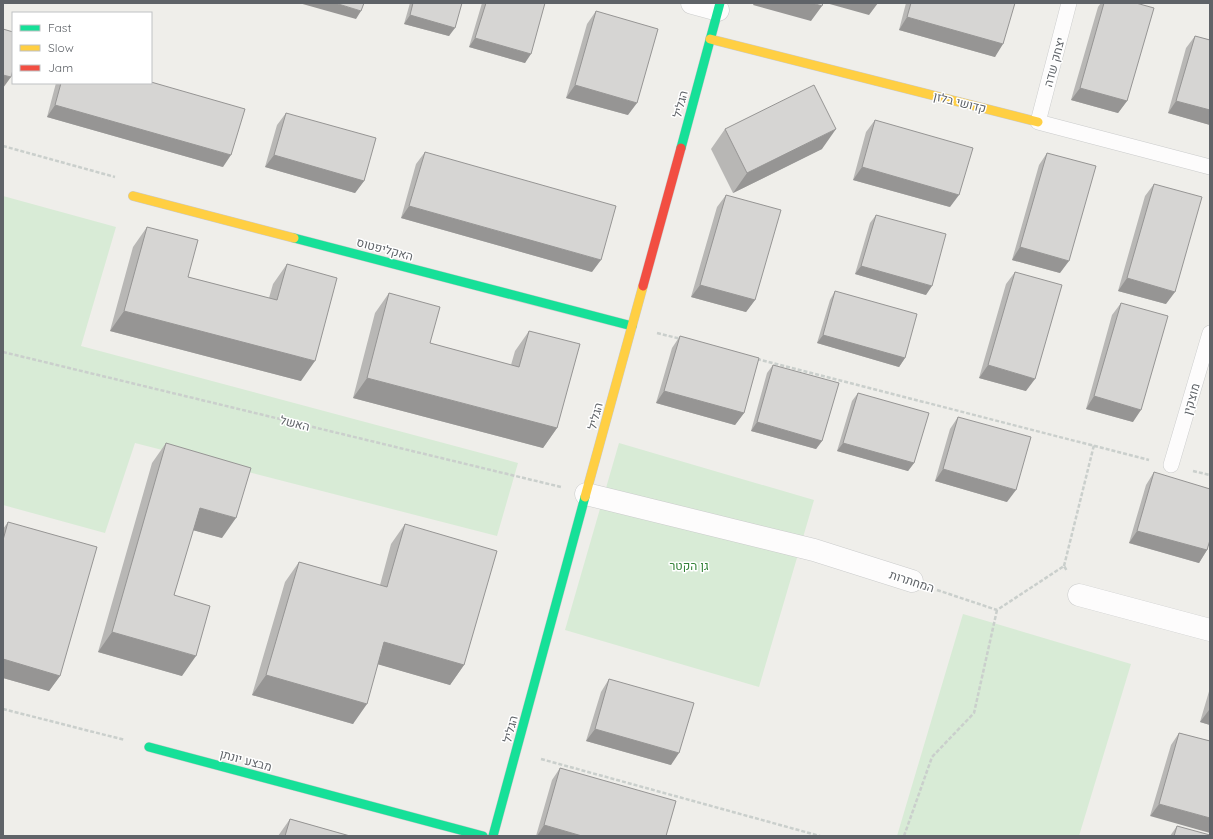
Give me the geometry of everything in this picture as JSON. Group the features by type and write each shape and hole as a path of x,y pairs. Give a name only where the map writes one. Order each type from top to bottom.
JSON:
{"street":[{"path":"692,3 719,6"},
{"name":"הגליל","path":"493,836 719,6"},
{"name":"קדושי בלזן","path":"710,39 1038,122"},
{"name":"האקליפטוס","path":"133,196 632,326"},
{"name":"המחתרות","path":"586,494 814,550 912,581"},
{"path":"1079,595 1210,630"},
{"name":"מבצע יונתן","path":"149,747 483,836"}],"lane":[{"name":"יצחק שדה","path":"1038,122 1070,3"},
{"name":"קדושי בלזן","path":"1038,122 1210,167"},
{"name":"מוצקין","path":"1171,465 1210,333"}],"path":[{"path":"3,146 137,183 133,196"},
{"path":"632,326 686,340"},
{"name":"האשל","path":"3,352 586,494"},
{"path":"755,358 1210,475"},
{"path":"1079,595 1064,566 1094,445"},
{"path":"904,836 932,757 974,713 997,610 1064,566"},
{"name":"המחתרות","path":"912,581 997,610"},
{"path":"3,709 149,747"},
{"path":"516,752 820,836"}],"green space":[{"path":"3,196 116,227 81,346 518,463 497,536 135,443 105,533 3,505"},
{"name":"גן הקטר","path":"619,443 814,500 759,687 565,630"},
{"path":"963,614 1131,664 1079,836 897,836"}],"building":[{"path":"335,3 364,3 361,11"},
{"path":"413,3 462,3 455,28 410,15"},
{"path":"486,3 545,3 531,54 475,38"},
{"path":"812,3 823,3 822,6"},
{"path":"911,3 1015,3 1003,44 907,17"},
{"path":"1104,3 1136,3 1154,8 1127,101 1080,88"},
{"path":"596,11 658,29 637,103 575,85"},
{"path":"3,29 12,32 12,74 11,77 3,75"},
{"path":"1195,36 1210,40 1210,110 1176,101"},
{"path":"152,82 245,109 231,155 55,105 61,84 152,84"},
{"path":"814,85 836,129 747,173 725,129"},
{"path":"286,113 376,138 364,181 274,155"},
{"path":"875,120 973,148 959,195 862,167"},
{"path":"425,152 616,206 601,260 409,206"},
{"path":"1047,153 1096,166 1069,261 1020,247"},
{"path":"1154,184 1202,197 1175,292 1127,278"},
{"path":"726,195 781,210 755,300 700,285"},
{"path":"876,215 946,234 932,286 861,266"},
{"path":"147,227 198,240 188,277 277,300 287,264 337,278 315,361 124,311"},
{"path":"1015,272 1062,285 1035,379 988,365"},
{"path":"835,291 917,314 905,358 823,335"},
{"path":"389,293 440,307 430,343 519,367 529,331 580,344 557,428 367,378"},
{"path":"1121,303 1168,316 1141,410 1094,396"},
{"path":"680,336 759,358 744,413 664,391"},
{"path":"773,365 839,383 822,441 757,422"},
{"path":"858,393 929,413 914,463 843,443"},
{"path":"958,417 1031,437 1016,490 943,469"},
{"path":"166,443 251,468 236,518 200,508 174,595 210,606 196,656 112,632"},
{"path":"1154,472 1210,489 1210,540 1207,550 1137,531"},
{"path":"8,522 97,547 60,676 3,659 3,540"},
{"path":"405,524 497,551 464,665 384,642 367,704 266,675 299,562 387,587"},
{"path":"609,679 694,703 679,753 595,729"},
{"path":"1179,733 1210,741 1210,818 1159,804"},
{"path":"560,768 676,801 666,836 582,836 544,825"},
{"path":"290,819 350,836 285,836"},
{"path":"1177,826 1210,835 1210,836 1174,836"}],"traffic: fast":[{"path":"681,148 720,3"},
{"path":"294,238 632,326"},
{"path":"493,836 585,497"},
{"path":"149,747 483,836"}],"traffic: slow":[{"path":"710,39 1038,122"},
{"path":"133,196 294,238"},
{"path":"585,497 643,286"}],"traffic: jam":[{"path":"643,286 681,148"}]}
